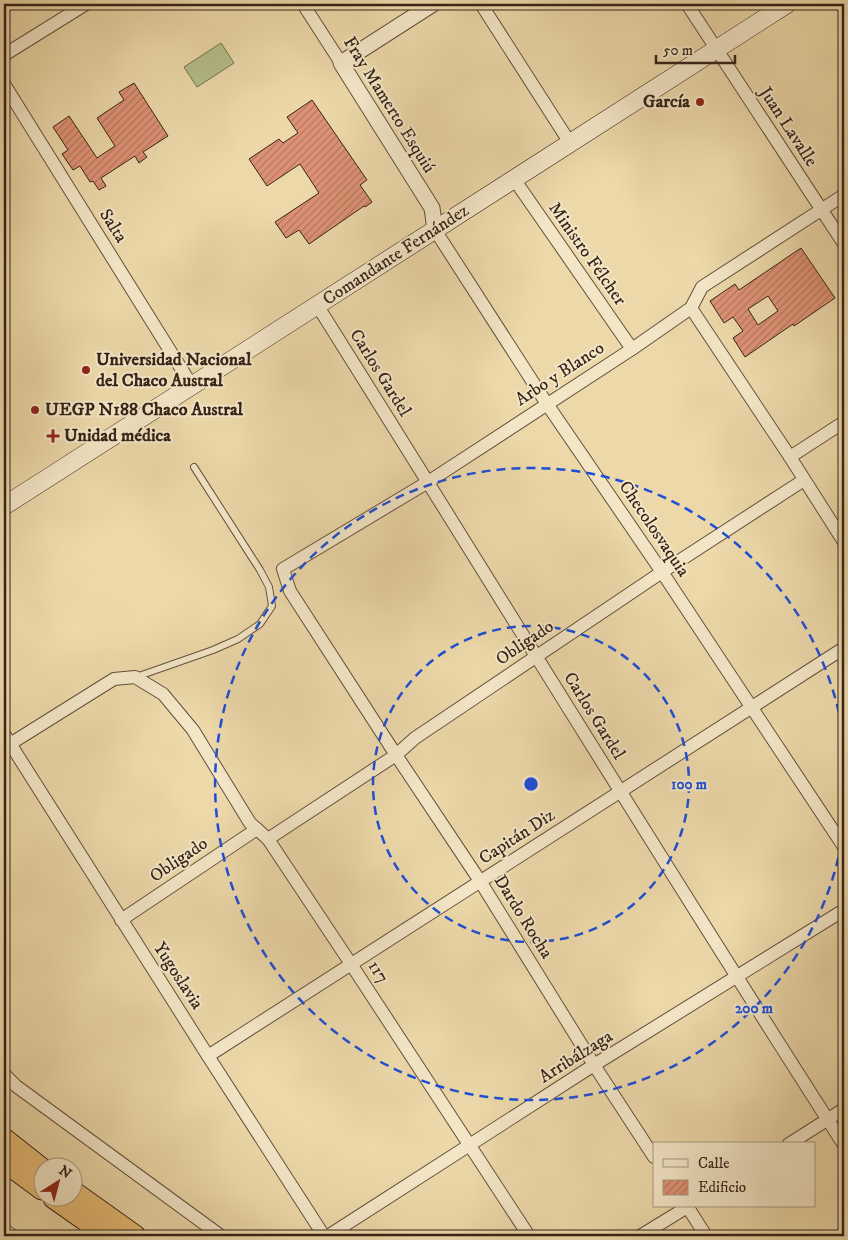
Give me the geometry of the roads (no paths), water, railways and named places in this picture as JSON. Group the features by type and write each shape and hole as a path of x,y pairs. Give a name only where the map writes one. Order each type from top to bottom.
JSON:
{"highway":[{"path":"4,1139 32,1161"},
{"path":"4,1161 32,1182"},
{"path":"82,1197 135,1236"},
{"path":"68,1208 108,1236"}],"main road":[{"name":"Comandante Fernández","path":"4,506 788,4"}],"street":[{"name":"Fray Mamerto Esquiú","path":"303,4 432,208 435,230"},
{"path":"341,63 433,4"},
{"path":"481,4 570,143"},
{"name":"Juan Lavalle","path":"687,4 844,244"},
{"path":"4,55 82,5"},
{"name":"Salta","path":"4,84 192,386"},
{"name":"Ministro Félcher","path":"514,179 632,349"},
{"name":"Arbo y Blanco","path":"283,569 428,482 632,349 691,308 702,287 844,195"},
{"name":"Checolosvaquia","path":"435,230 547,404 662,572 844,848"},
{"name":"Carlos Gardel","path":"317,305 536,657 844,1145"},
{"path":"691,308 844,542"},
{"path":"790,457 844,422"},
{"name":"Obligado","path":"268,839 396,755 415,738 662,572 804,480"},
{"name":"Dardo Rocha","path":"283,569 290,591 480,882 594,1066 653,1155"},
{"name":"Capitán Diz","path":"208,1056 844,648"},
{"path":"7,739 114,679 135,678"},
{"name":"117","path":"135,678 163,694 192,730 250,823 268,839 529,1236"},
{"name":"Yugoslavia","path":"7,739 324,1236"},
{"name":"Obligado","path":"121,920 257,829"},
{"name":"Arribálzaga","path":"328,1236 594,1066 844,910"},
{"path":"4,1074 16,1086 221,1236"},
{"path":"792,1142 844,1109"},
{"path":"640,1236 686,1208"},
{"path":"689,1208 706,1236"},
{"path":"4,1230 13,1236"}],"lane":[{"path":"135,678 238,639 260,624 272,606 269,587 260,570 194,467"}],"place":[{"name":"García","path":"700,102"},
{"name":"Universidad Nacional del Chaco Austral","path":"86,370"},
{"name":"UEGP N188 Chaco Austral","path":"35,410"},
{"name":"Unidad médica","path":"53,436"}]}
